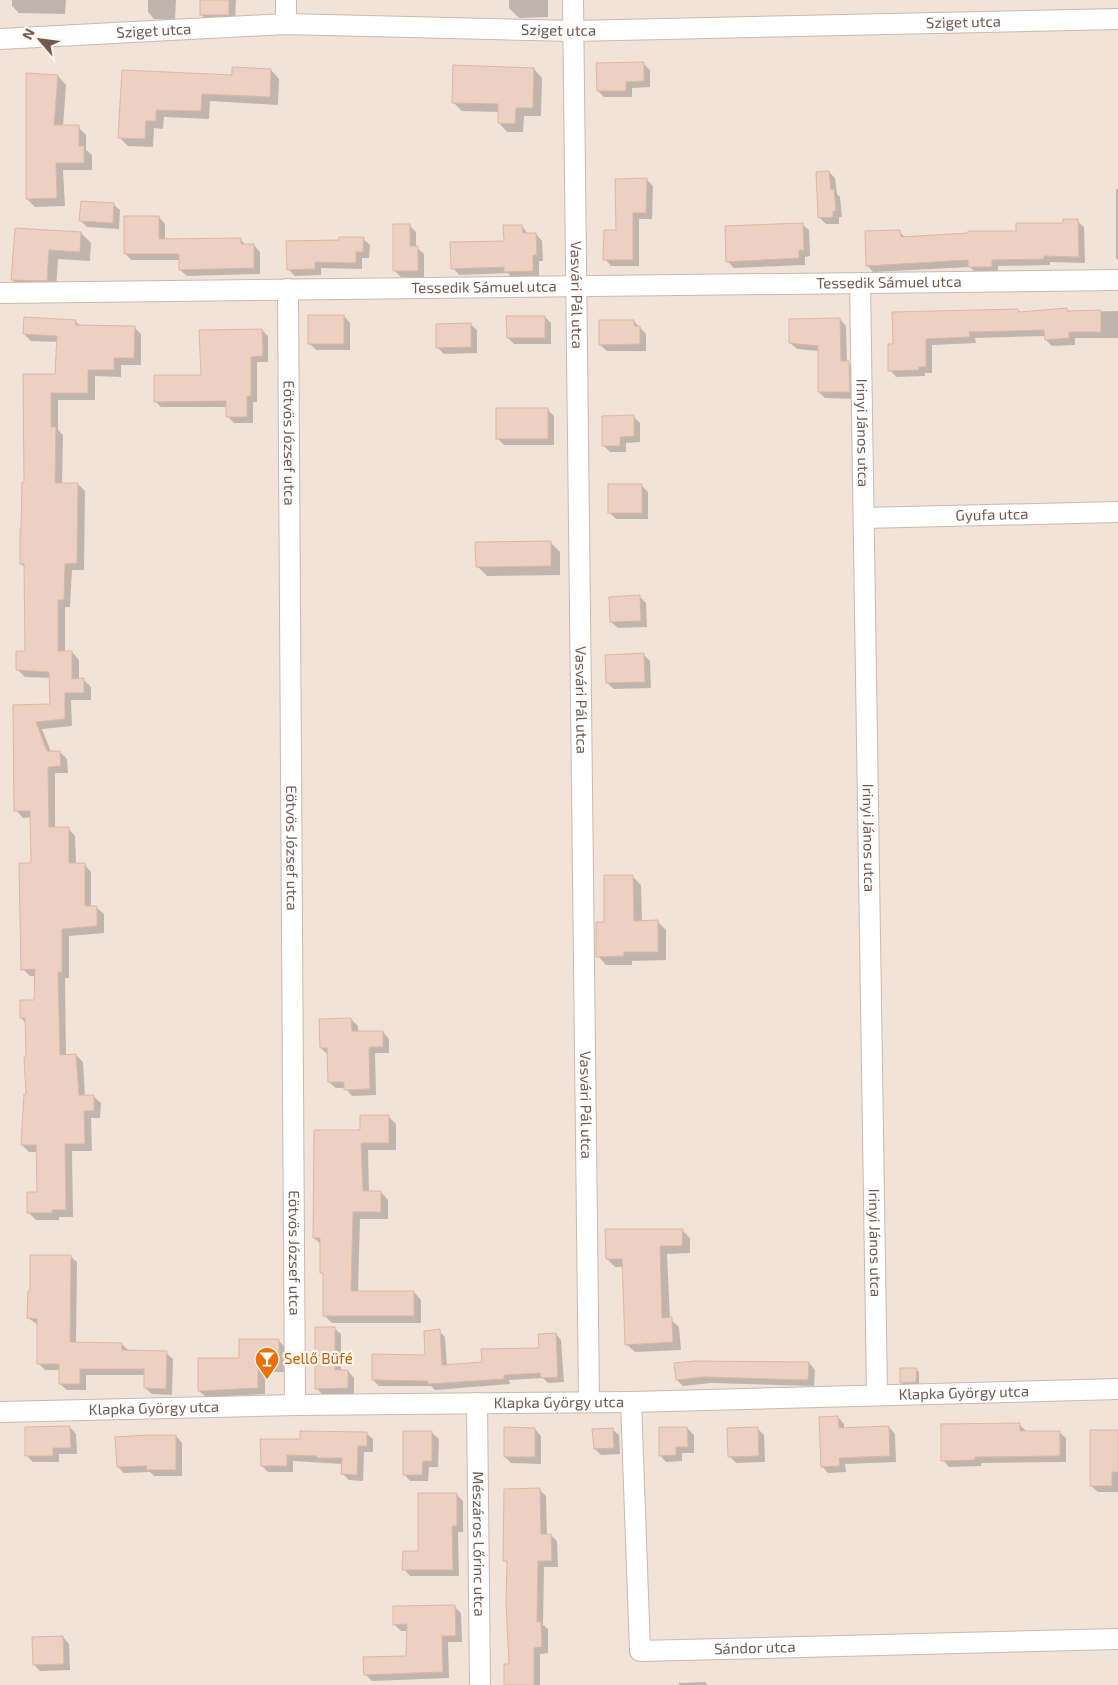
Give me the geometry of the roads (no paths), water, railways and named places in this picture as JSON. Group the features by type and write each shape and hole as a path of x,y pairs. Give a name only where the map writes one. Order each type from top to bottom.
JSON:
{"street":[{"path":"286,0 286,24"},
{"name":"Vasvári Pál utca","path":"573,0 589,1401"},
{"name":"Sziget utca","path":"0,39 286,24 574,31 1118,19"},
{"name":"Tessedik Sámuel utca","path":"0,293 1118,280"},
{"name":"Irinyi János utca","path":"860,283 877,1394"},
{"name":"Eötvös József utca","path":"288,290 295,1406"},
{"name":"Gyufa utca","path":"864,518 1118,512"},
{"name":"Klapka György utca","path":"0,1412 589,1401 631,1402 1118,1389"},
{"name":"Sándor utca","path":"631,1402 640,1652 1118,1639"},
{"name":"Mészáros Lőrinc utca","path":"477,1403 480,1685"}],"place":[{"name":"Sellő Büfé","path":"267,1380"}]}
